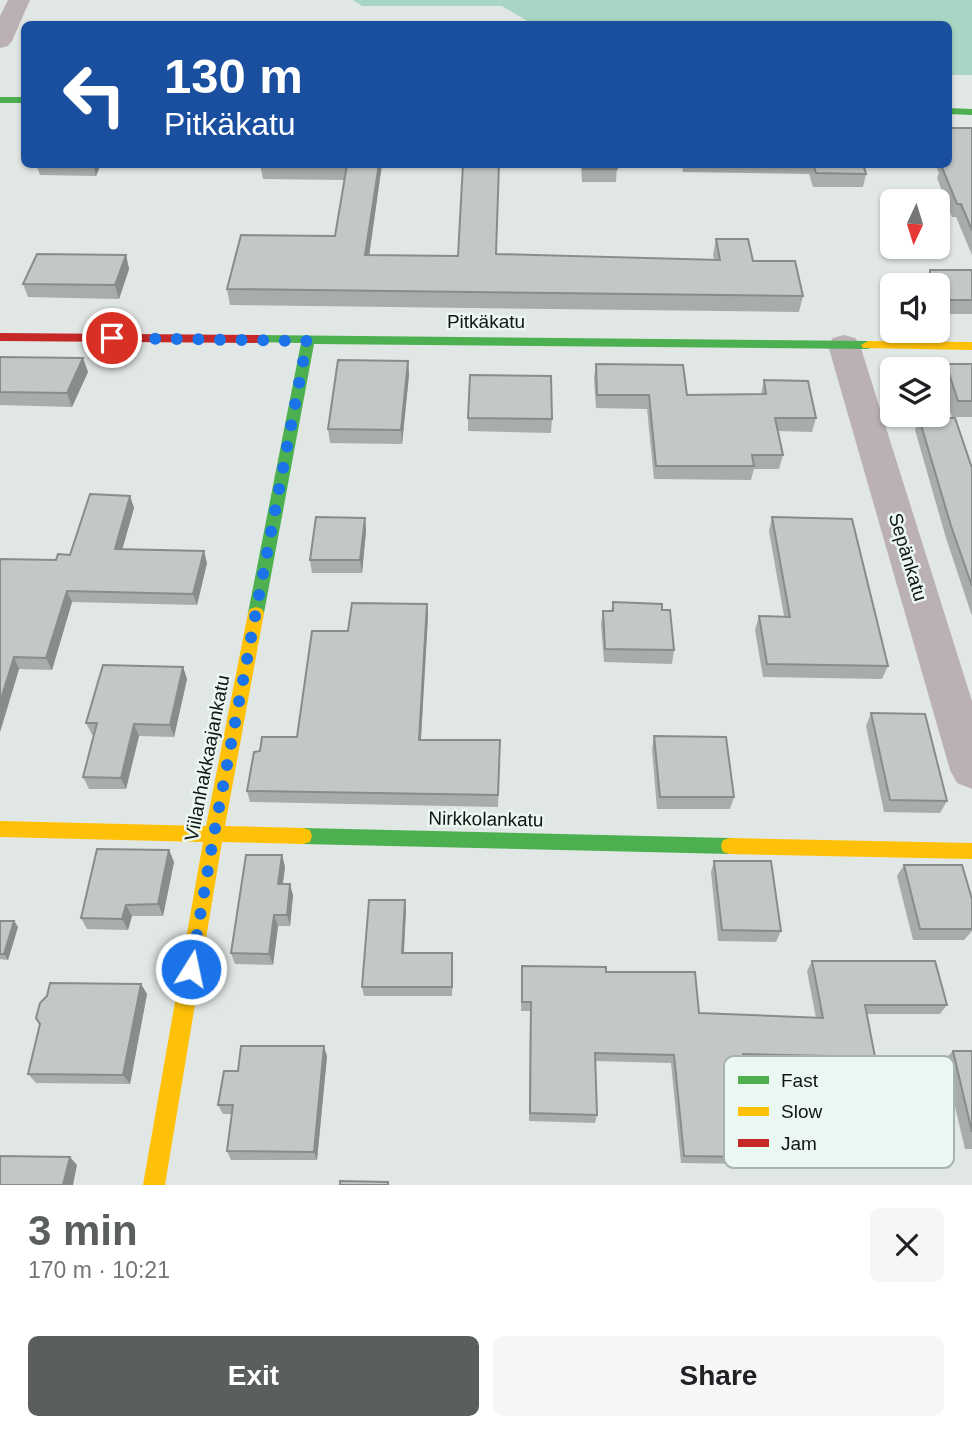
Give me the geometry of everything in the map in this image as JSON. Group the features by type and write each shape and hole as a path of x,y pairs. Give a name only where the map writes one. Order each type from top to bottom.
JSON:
{"street":[{"path":"0,41 19,0"},
{"path":"0,100 21,100"},
{"path":"952,111 972,111"},
{"name":"Pitkäkatu","path":"0,337 972,346"},
{"name":"Viilanhakkaajankatu","path":"154,1185 214,834 307,341"},
{"name":"Sepänkatu","path":"844,345 972,770"},
{"name":"Nirkkolankatu","path":"0,829 972,851"}],"green space":[{"path":"353,0 972,0 972,75 952,75 952,21 527,21 502,6 362,6"}],"building":[{"path":"952,128 972,128 972,230 961,204 957,204 942,168 952,168"},
{"path":"346,168 378,168 365,255 458,256 463,168 499,168 496,254 720,260 716,239 748,239 753,261 795,261 803,296 227,289 241,235 335,236"},
{"path":"583,168 617,168 617,169"},
{"path":"814,168 864,168 866,174 816,173"},
{"path":"37,254 126,255 115,285 23,284"},
{"path":"930,270 972,270 972,300 950,300 950,273 930,273"},
{"path":"0,357 83,358 67,393 0,392"},
{"path":"338,360 408,361 401,430 328,429"},
{"path":"596,364 683,365 687,395 766,394 764,380 808,381 816,418 775,418 783,455 752,455 754,466 656,466 649,395 597,395"},
{"path":"950,364 972,364 972,401 958,401 950,376"},
{"path":"470,375 551,376 552,419 468,418"},
{"path":"950,418 955,418 972,468 972,586 922,427 950,427"},
{"path":"90,494 130,496 115,549 204,551 193,594 67,591 46,658 14,657 0,702 0,559 56,560 58,554 70,555"},
{"path":"316,517 365,518 360,560 310,560"},
{"path":"772,517 852,519 888,666 767,664 759,616 790,617"},
{"path":"613,602 662,604 662,610 670,610 674,650 605,649 603,611 613,611"},
{"path":"352,603 427,604 419,740 500,740 498,795 247,791 254,752 260,751 262,737 297,737 312,631 348,631"},
{"path":"103,665 183,667 170,725 134,724 121,778 83,777 97,723 86,723"},
{"path":"871,713 925,714 947,801 890,800"},
{"path":"654,736 726,737 734,797 660,797"},
{"path":"97,849 169,850 158,904 126,905 122,919 81,918"},
{"path":"246,855 282,855 278,884 290,884 287,915 274,915 269,954 231,953"},
{"path":"714,861 771,861 781,931 722,930"},
{"path":"904,865 962,865 972,899 972,929 920,929"},
{"path":"369,900 405,900 402,953 452,953 452,987 362,987"},
{"path":"0,921 14,921 4,954 0,954"},
{"path":"812,961 935,961 947,1005 865,1005 875,1056 724,1056 724,1157 684,1156 674,1055 595,1053 597,1115 530,1113 531,1002 522,1002 522,966 606,967 606,972 695,972 699,1013 823,1018"},
{"path":"50,983 141,984 123,1075 28,1074 40,1024 36,1018"},
{"path":"241,1046 324,1046 314,1152 227,1151 233,1105 218,1105 224,1071 238,1071"},
{"path":"953,1051 972,1051 972,1132"},
{"path":"0,1156 70,1157 63,1185 0,1185"},
{"path":"340,1181 388,1182 388,1185 340,1185"}],"traffic: fast":[{"path":"0,100 21,100"},
{"path":"952,111 972,112"},
{"path":"259,339 868,345"},
{"path":"256,613 308,341"},
{"path":"303,836 730,846"}],"traffic: slow":[{"path":"868,345 972,346"},
{"path":"154,1185 214,834 256,613"},
{"path":"0,829 303,836"},
{"path":"730,846 972,851"}],"traffic: jam":[{"path":"0,337 259,339"}],"route":[{"path":"112,338 307,341 191,969"}]}
